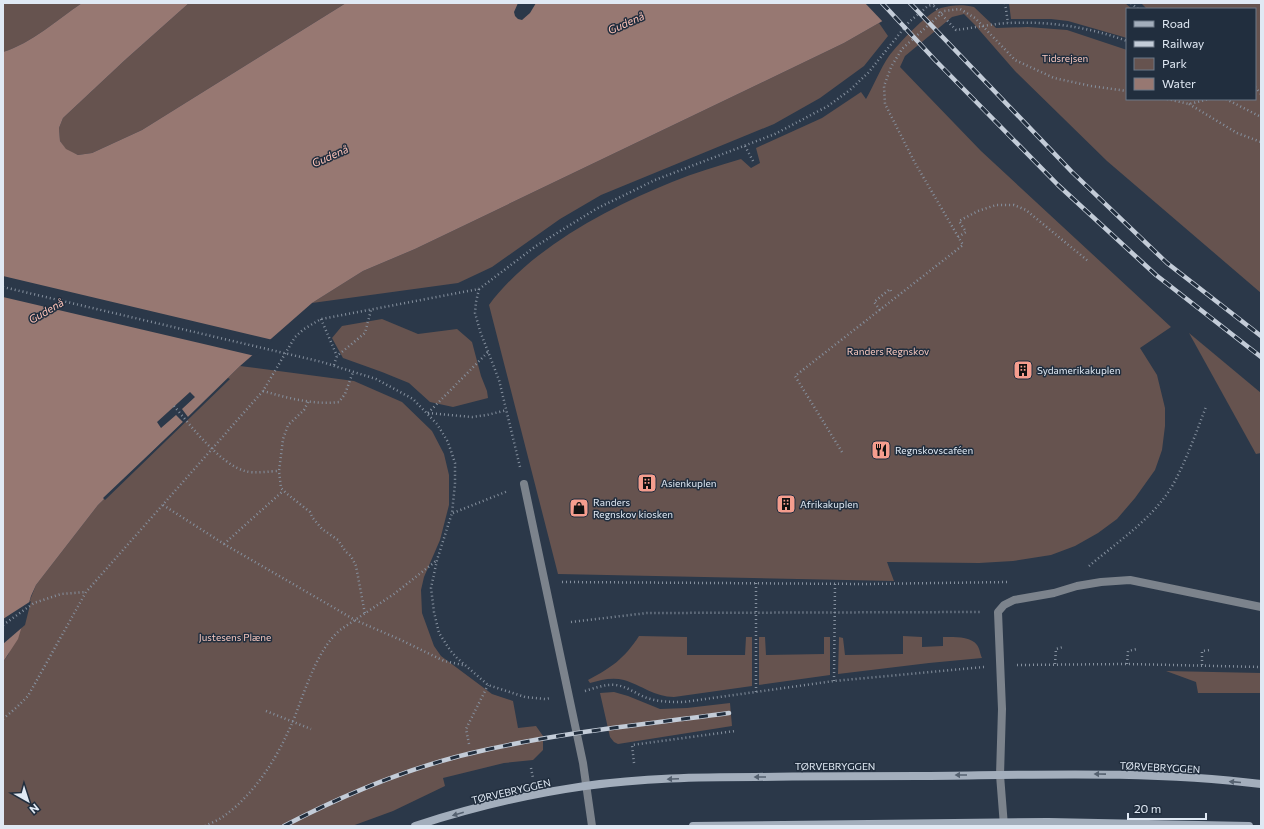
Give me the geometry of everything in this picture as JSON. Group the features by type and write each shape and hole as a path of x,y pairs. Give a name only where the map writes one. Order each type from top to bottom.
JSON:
{"main road":[{"name":"TØRVEBRYGGEN","path":"415,826 536,794 586,786 637,781 712,777 1153,775 1261,784"},
{"path":"693,826 1004,824 1048,822 1249,826"}],"street":[{"path":"524,484 583,763 592,826"},
{"path":"1004,824 1000,775 1002,709 998,612 1004,605 1014,600 1054,594 1077,586 1101,582 1130,580 1261,607"}],"path":[{"path":"931,3 956,30 1008,23 1057,24 1107,34 1126,41"},
{"path":"3,719 28,696 86,592 263,391 295,337 304,329 321,318 479,289 536,246 596,209 655,180 775,134 828,106 850,90 868,72 909,22 928,6 937,3"},
{"path":"1005,3 1008,23"},
{"path":"842,452 795,376 963,245 915,163 885,104 884,86 891,67 902,49 944,10 960,9 975,18 1015,60 1054,78 1091,86 1126,91"},
{"path":"1171,100 1189,104 1237,132 1261,142"},
{"path":"1189,104 1205,100"},
{"path":"1228,100 1261,118"},
{"path":"745,146 752,162"},
{"path":"958,236 966,232 959,221 978,211 996,205 1014,205 1026,210 1088,260"},
{"path":"3,286 334,365 376,379 413,399 437,424 448,442 455,463 456,484 452,513 437,560 431,588 434,612 440,633 450,650 464,665 488,685 525,697 545,699 568,695 605,685 617,685 647,698 663,702 684,702 834,681 1000,666 1127,664 1261,667"},
{"path":"452,513 524,484 499,380 480,331 475,313 479,289"},
{"path":"880,310 874,302 890,289 891,291"},
{"path":"334,365 337,356 365,333 371,310"},
{"path":"321,318 337,356"},
{"path":"428,413 488,352"},
{"path":"263,391 308,402 326,404 339,402 345,394 353,372"},
{"path":"308,402 304,410 288,425 283,439 279,471 281,488 310,512 312,517 322,529 338,540 351,556 356,566 365,614"},
{"path":"174,406 212,449 229,464 246,472 279,471"},
{"path":"1095,566 1088,567 1137,527 1154,510 1165,496 1178,476 1206,407"},
{"path":"428,413 472,417 507,410"},
{"path":"224,544 283,491"},
{"path":"163,505 224,544 355,620 444,661 464,665"},
{"path":"205,826 223,817 248,795 264,774 288,732 312,673 326,645 332,637 394,594 437,560"},
{"path":"545,582 835,584 1016,582"},
{"path":"756,583 756,693"},
{"path":"834,681 835,584"},
{"path":"3,625 34,603 61,594 86,592"},
{"path":"554,624 647,613 998,612"},
{"path":"1055,664 1056,649 1063,647"},
{"path":"1127,664 1128,651 1137,649"},
{"path":"1202,665 1202,651 1210,650"},
{"path":"469,744 466,729 488,685"},
{"path":"266,711 311,729"},
{"path":"637,781 632,746 735,731"}],"green space":[{"path":"3,3 82,3 34,37 3,52"},
{"path":"189,3 346,3 142,130 92,153 78,155 66,150 60,141 59,128 63,118"},
{"path":"1009,3 1125,3 1131,8 1126,8 1126,38 1068,21 1051,19 1011,19"},
{"name":"Randers Regnskov","path":"1141,3 1261,3 1261,293 1107,161 1015,71 964,14 952,17 905,56 900,67 981,151 1171,327 1140,348 1157,375 1165,408 1165,426 1162,450 1155,470 1135,498 1117,519 1098,533 1075,546 1051,555 1013,561 979,563 887,562 894,581 558,574 489,305 506,285 548,248 572,232 622,204 680,179 741,159 751,168 760,163 756,148 822,118 861,92 866,99 883,66 893,51 928,16 945,7 961,5 974,7 996,28 1028,27 1067,30 1126,50 1126,100 1256,100 1256,8 1146,8"},
{"path":"879,23 888,36 864,66 820,98 774,124 601,195 560,219 492,267 458,283 312,303 363,271 415,249 844,43"},
{"path":"382,319 418,334 457,329 472,342 488,398 453,407 430,402 409,383 343,358 332,338 342,326"},
{"path":"1189,333 1261,393 1261,453 1256,454"},
{"name":"Justesens Plæne","path":"240,366 354,381 402,402 432,431 444,454 449,475 449,505 440,540 424,577 421,590 422,613 434,646 441,656 492,694 513,701 518,728 536,726 543,736 543,750 533,760 504,763 443,778 445,786 393,811 352,826 3,826 3,662 8,655 36,585 98,505"},
{"path":"639,636 687,637 687,655 745,655 746,637 752,637 752,686 674,697 661,695 620,679 607,679 590,683 588,680 604,671 622,657"},
{"path":"903,636 922,637 922,647 943,646 943,637 957,637 971,640 979,648 982,658 838,674 839,637 843,638 845,655 903,654"},
{"path":"759,637 765,637 766,655 824,654 824,637 830,637 830,675 759,685"},
{"path":"1166,671 1261,673 1261,693 1198,693 1196,682"},
{"path":"614,692 660,709 687,708 730,703 732,726 618,744 610,737 600,693"}],"water":[{"name":"Gudenå","path":"82,3 189,3 63,118 59,128 60,141 66,149 78,155 92,153 142,130 346,3 518,3 514,12 518,19 522,20 530,13 536,3 914,3 844,43 415,249 363,271 312,303 240,366 98,505 36,585 31,596 18,639 3,662 3,52 34,37"}],"pier":[{"path":"865,3 916,3 884,23"},
{"path":"3,276 273,340 255,356 3,297"},
{"path":"228,378 230,379 105,500 103,498 183,422 176,415 161,428 157,422 190,392 195,397 182,409 188,417"},
{"path":"31,601 25,625 3,644 3,619"}],"railway":[{"path":"882,3 935,60 1058,185 1156,275 1261,357"},
{"path":"910,3 1072,172 1167,263 1261,336"},
{"path":"284,826 357,791 407,772 459,756 576,733 729,713"}],"place":[{"name":"Sydamerikakuplen","path":"1023,370"},
{"name":"Regnskovscaféen","path":"881,450"},
{"name":"Asienkuplen","path":"647,483"},
{"name":"Afrikakuplen","path":"786,504"},
{"name":"Randers Regnskov kiosken","path":"579,508"}],"park label":[{"name":"Tidsrejsen","path":"1065,58"}]}
